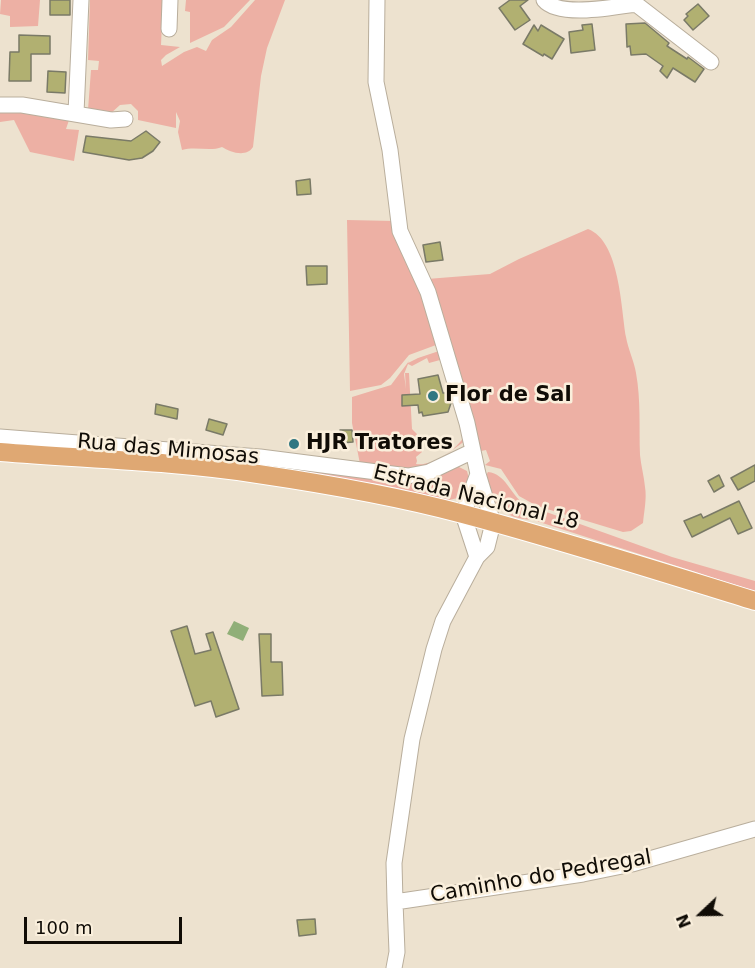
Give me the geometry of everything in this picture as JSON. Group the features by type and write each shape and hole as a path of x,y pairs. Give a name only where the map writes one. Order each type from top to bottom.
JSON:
{"main road":[{"name":"Estrada Nacional 18","path":"0,452 152,463 257,474 362,493 463,514 604,554 755,601"}],"street":[{"path":"76,113 81,0"},
{"path":"169,28 170,0"},
{"path":"376,0 376,82 390,150 400,231 428,292 467,423 478,474 493,523 487,547 477,556 443,621 412,739 394,863 397,952 394,968"},
{"path":"544,0 563,10 635,2 711,62"},
{"path":"0,105 22,105 111,120 125,119"},
{"name":"Rua das Mimosas","path":"0,436 260,457 408,476 429,472 473,451"},
{"path":"477,556 463,514 478,474"},
{"name":"Caminho do Pedregal","path":"395,902 583,874 632,864 755,829"}],"shaded area":[{"path":"1,0 40,0 38,26 10,27 10,16 0,14"},
{"path":"90,0 163,0 161,45 180,47 161,60 162,66 184,52 197,47 206,51 212,40 231,27 255,0 285,0 267,48 261,76 253,147 242,153 229,151 222,147 182,150 178,132 180,121 176,112 176,128 138,120 138,111 131,104 120,105 110,114 88,110 91,70 98,70 99,61 88,60"},
{"path":"186,0 250,0 224,27 190,43 190,12 185,11"},
{"path":"0,111 24,112 69,120 66,129 79,130 74,161 30,152 14,120 0,122"},
{"path":"347,220 395,221 428,309 436,345 409,355 390,378 381,385 350,391"},
{"path":"588,229 599,236 613,261 626,337 638,383 640,455 646,500 643,523 631,531 623,532 537,506 519,496 501,469 485,465 490,461 486,450 481,451 427,279 490,274"},
{"path":"439,351 452,393 440,360 429,363 427,358 412,366 408,364 404,374 406,389 405,373 409,373 412,429 417,434 416,441 422,447 422,452 416,457 416,464 429,463 443,456 464,436 465,441 434,463 416,469 360,464 352,423 352,397 391,385 409,361 408,363"},
{"path":"159,453 374,476 457,466 467,471 469,479 462,497 449,500 379,484"},
{"path":"488,472 504,480 524,504 672,557 755,581 755,591 506,513 492,495 485,477"},
{"path":"234,621 249,628 243,641 227,634"}],"building":[{"path":"50,0 70,0 70,15 50,15"},
{"path":"510,0 528,0 520,6 530,20 515,30 499,8"},
{"path":"698,4 709,16 693,30 684,20 688,16 686,14"},
{"path":"645,23 669,43 667,46 704,69 695,82 673,68 667,78 660,71 663,66 646,54 631,55 630,46 627,47 626,24"},
{"path":"592,24 595,50 571,53 569,32 583,30 582,25"},
{"path":"534,25 538,31 541,25 564,39 552,59 523,44"},
{"path":"19,35 50,36 50,54 31,54 31,81 9,81 10,52 19,52"},
{"path":"48,71 66,72 65,93 47,92"},
{"path":"146,131 160,142 153,151 142,158 129,160 83,152 86,136 131,141"},
{"path":"310,179 311,194 297,195 296,181"},
{"path":"440,242 443,260 426,262 423,245"},
{"path":"306,266 327,266 327,284 307,285"},
{"path":"438,375 443,393 446,393 451,403 448,412 423,416 422,412 419,413 418,405 402,406 402,395 420,394 418,379"},
{"path":"156,404 178,409 177,419 155,414"},
{"path":"209,419 227,424 223,435 206,430"},
{"path":"340,430 352,430 353,442 341,443"},
{"path":"755,465 755,481 738,490 731,478"},
{"path":"719,475 724,486 714,492 708,481"},
{"path":"739,501 752,528 738,534 730,518 692,537 684,521 701,514 703,518"},
{"path":"187,626 195,654 211,650 206,634 213,632 239,709 216,717 211,701 195,706 171,631"},
{"path":"259,634 271,634 271,662 282,662 283,695 262,696"},
{"path":"315,919 316,934 299,936 297,920"}],"place":[{"name":"Flor de Sal","path":"433,396"},
{"name":"HJR Tratores","path":"294,444"}]}
